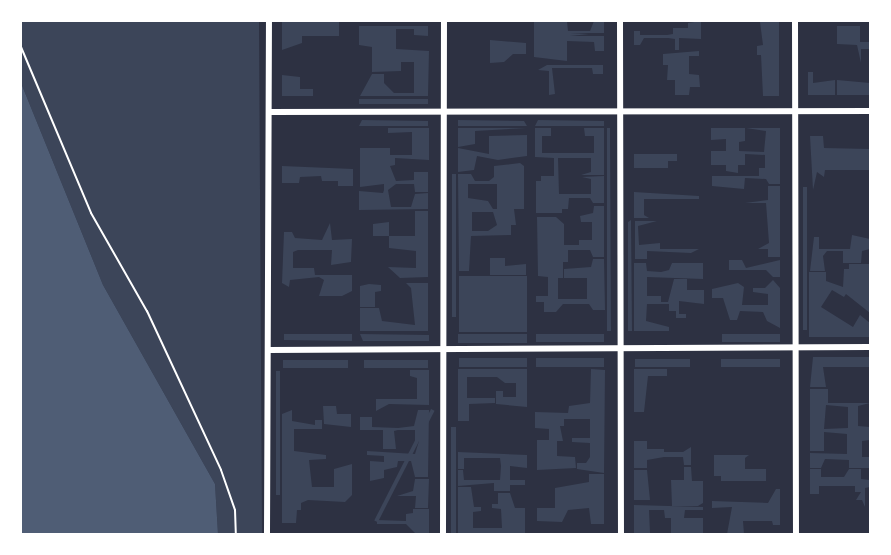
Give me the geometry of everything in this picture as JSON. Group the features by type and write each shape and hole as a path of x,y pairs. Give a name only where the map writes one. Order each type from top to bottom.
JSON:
{"street":[{"path":"267,534 270,21"},
{"path":"443,534 444,21"},
{"path":"620,21 621,534"},
{"path":"795,21 796,534"},
{"path":"269,112 870,111"},
{"path":"268,350 870,347"}],"path":[{"path":"21,47 91,213 147,311 220,470 235,510 237,534"}],"shaded area":[{"path":"21,21 259,21 262,534 218,534 215,484 103,285 21,83"},
{"path":"339,21 339,36 302,36 302,43 282,50 282,22"},
{"path":"534,21 567,21 568,31 590,31 594,21 604,21 604,33 570,33 589,34 570,36 604,36 604,51 595,51 594,42 567,41 567,61 534,57"},
{"path":"701,21 701,39 679,38 679,50 675,50 675,39 668,38 644,38 640,45 634,45 634,31 640,31 640,35 667,35 673,34 673,28 688,28 688,23"},
{"path":"779,21 779,96 763,96 761,55 757,55 757,46 763,45 760,22"},
{"path":"359,26 428,26 428,36 414,35 414,29 396,29 396,49 429,51 428,96 360,96 372,74 384,74 384,83 394,93 414,93 414,62 401,62 401,71 372,72 372,47 359,45"},
{"path":"837,26 860,26 860,42 870,42 870,49 861,49 861,63 857,45 837,44"},
{"path":"490,40 526,43 526,54 513,54 504,62 490,63"},
{"path":"699,51 699,56 689,56 689,74 699,75 700,87 690,87 689,95 675,95 675,80 667,80 668,65 663,65 663,54"},
{"path":"547,65 603,65 603,74 593,74 592,68 552,68 555,94 549,95 549,71 538,70"},
{"path":"808,72 813,72 813,83 835,80 835,95 808,95"},
{"path":"282,75 300,77 300,89 313,89 313,96 282,96"},
{"path":"837,80 870,83 870,95 837,95"},
{"path":"21,83 103,285 215,484 218,534 21,534"},
{"path":"359,99 428,99 428,104 359,104"},
{"path":"362,120 428,121 428,126 359,126"},
{"path":"458,120 524,121 527,126 458,126"},
{"path":"538,120 604,121 604,126 535,126"},
{"path":"388,128 429,128 429,160 395,158 395,165 390,166 396,181 414,180 414,172 428,172 428,192 415,192 414,184 396,184 388,190 391,207 411,207 415,194 428,193 428,209 359,210 359,191 383,193 384,190 384,184 360,187 360,148 390,148 390,155 412,155 412,132 388,133"},
{"path":"458,128 527,128 475,131 475,144 458,147"},
{"path":"535,128 551,128 551,136 542,136 542,153 594,153 594,136 585,136 584,128 604,128 604,175 581,175 591,172 591,158 558,158 559,194 591,194 591,179 582,177 604,176 604,203 593,203 590,198 569,198 568,209 562,209 562,213 536,213 536,181 541,181 541,176 554,176 554,158 535,157"},
{"path":"607,128 610,128 611,331 607,331"},
{"path":"711,128 745,128 745,141 739,142 739,151 764,152 766,131 746,128 780,128 780,184 769,184 766,179 745,178 744,189 712,186 712,176 759,176 759,168 765,168 765,155 745,154 745,165 738,165 738,173 726,171 726,165 711,165 711,151 726,151 726,139 711,140"},
{"path":"527,135 527,156 498,160 477,156 474,170 458,172 458,148 489,154 489,136"},
{"path":"810,136 823,136 824,148 870,149 870,170 825,170 824,177 817,172 813,190"},
{"path":"634,154 677,154 677,161 668,161 668,168 634,168"},
{"path":"520,163 524,166 524,209 514,209 516,225 511,225 511,235 471,236 469,271 459,271 458,174 471,174 475,181 489,181 494,177 494,166","holes":["468,184 497,184 497,209 493,209 488,201 468,198","472,212 493,212 497,225 488,231 472,231"]},
{"path":"282,166 353,169 353,186 338,186 338,181 322,181 321,176 300,177 299,183 282,183"},
{"path":"452,174 456,174 456,317 452,317"},
{"path":"768,186 780,186 780,257 768,257 768,249 758,249 769,243 766,203 745,203 768,200"},
{"path":"803,187 807,187 807,330 803,330"},
{"path":"634,192 699,196 699,199 644,199 644,215 649,218 634,218"},
{"path":"594,206 604,206 604,257 593,257 590,250 568,250 568,262 563,262 563,278 558,278 558,299 587,299 587,278 564,278 564,269 591,267 593,259 604,259 605,310 593,310 589,304 563,304 556,312 544,312 544,302 536,302 536,296 548,296 548,277 538,276 537,217 556,217 564,224 564,245 579,245 579,240 592,240 592,222 581,222 580,216 593,213"},
{"path":"415,211 428,211 428,277 400,278 388,267 416,268 416,251 389,248 389,236 415,236"},
{"path":"631,220 632,331 628,331 628,222"},
{"path":"635,221 657,221 638,226 639,245 660,243 660,249 699,249 691,253 647,251 647,259 635,259"},
{"path":"389,222 389,236 373,236 373,224"},
{"path":"330,223 332,240 352,239 351,262 331,265 332,250 298,250 293,252 293,268 314,268 315,275 352,275 352,291 342,296 319,296 324,280 319,277 290,280 289,287 282,283 284,232 292,232 295,238 322,240"},
{"path":"852,235 870,239 870,249 862,251 861,263 843,263 843,251 827,251 823,256 825,271 810,271 814,237 819,237 819,249 850,249"},
{"path":"490,258 505,258 505,266 526,264 526,275 490,275"},
{"path":"729,260 742,260 746,268 780,260 780,277 773,277 766,270 729,270"},
{"path":"634,263 646,263 647,271 661,272 669,270 672,263 703,263 703,279 647,277 647,296 661,296 661,302 668,302 674,279 687,279 687,290 704,290 704,304 679,301 679,314 686,314 686,318 676,318 676,311 669,311 669,304 647,304 646,321 669,327 669,331 634,331"},
{"path":"849,264 870,264 870,313 846,294 844,297 832,290 821,307 853,327 860,315 870,323 870,337 809,337 809,272 826,272 826,281 843,287 844,269 849,269"},
{"path":"459,276 527,276 527,332 459,332"},
{"path":"773,280 780,288 780,328 767,321 763,312 740,311 737,320 730,320 723,298 712,298 712,289 738,283 744,287 742,305 768,305 768,294 753,292 753,288 765,288"},
{"path":"406,283 428,283 428,331 360,331 360,308 379,308 382,321 415,325 411,288"},
{"path":"381,285 381,291 375,292 375,307 360,307 360,286"},
{"path":"284,334 352,334 352,341 284,340"},
{"path":"360,334 429,335 429,341 363,341"},
{"path":"458,334 527,334 527,343 458,343"},
{"path":"536,334 604,334 604,342 536,342"},
{"path":"722,334 780,334 780,342 722,342"},
{"path":"813,357 870,357 870,367 823,367 826,387 810,387"},
{"path":"459,358 527,358 527,367 459,367"},
{"path":"536,358 604,358 604,367 536,367"},
{"path":"635,359 690,359 690,367 635,367"},
{"path":"721,359 780,359 780,367 721,367"},
{"path":"283,360 348,360 348,368 283,368"},
{"path":"364,360 428,360 428,368 364,368"},
{"path":"458,369 527,369 527,407 496,404 496,391 503,391 503,397 516,397 516,383 505,383 497,377 467,377 467,398 495,398 495,403 469,404 469,421 458,421"},
{"path":"591,369 605,370 604,473 577,469 577,463 586,463 590,457 590,443 572,442 572,438 590,438 590,419 564,419 564,426 560,426 563,441 557,441 557,456 575,457 576,468 537,470 537,440 549,440 549,429 535,428 535,412 568,413 569,406 590,403"},
{"path":"634,369 667,369 667,376 648,376 644,412 634,412"},
{"path":"410,370 429,370 429,405 389,404 376,411 376,399 417,399 417,378 410,376"},
{"path":"276,371 280,371 280,495 276,495"},
{"path":"810,389 828,389 828,403 870,403 858,406 858,426 870,427 870,440 862,441 862,457 870,457 870,468 849,468 849,460 825,459 821,468 810,468 810,453 847,454 847,434 824,432 824,451 810,451","holes":["826,405 848,407 848,428 824,429"]},
{"path":"323,406 336,406 337,414 351,414 351,427 324,424"},
{"path":"431,409 435,411 378,522 374,520"},
{"path":"292,410 292,421 315,425 315,420 322,420 322,429 294,429 294,451 326,455 326,459 309,460 312,487 334,487 334,469 352,464 352,495 345,502 308,500 301,503 301,510 297,510 296,523 282,523 282,414"},
{"path":"418,410 429,410 428,477 415,477 411,461 398,461 397,467 384,470 384,478 370,481 370,461 384,462 384,456 367,455 367,451 415,454 419,441 415,441 415,430 398,430 394,431 396,449 383,449 383,430 360,430 360,417 372,417 372,427 398,428 414,426"},
{"path":"451,427 456,427 456,534 451,534"},
{"path":"634,441 647,441 647,449 664,449 664,452 683,452 691,447 691,465 684,465 683,457 664,457 647,460 647,468 634,468"},
{"path":"458,452 527,455 527,468 510,466 510,480 525,480 525,485 510,485 510,491 494,491 494,483 458,486 458,470 463,470 464,480 500,480 501,466 500,458 464,458 464,469 458,469"},
{"path":"714,455 749,455 745,458 745,469 766,469 766,481 721,481 721,476 714,476"},
{"path":"684,467 691,467 692,481 703,481 703,503 698,506 672,506 671,480 684,480"},
{"path":"810,469 821,469 821,477 844,477 849,469 861,469 861,479 870,480 870,487 865,488 865,507 862,500 856,500 861,492 855,492 855,486 819,486 819,494 810,494"},
{"path":"634,470 647,470 650,500 634,500"},
{"path":"589,474 604,474 604,524 591,524 589,508 568,510 562,522 537,521 537,508 555,508 555,488 589,482"},
{"path":"415,479 429,479 428,508 415,508 416,496 397,496 413,491"},
{"path":"458,487 471,487 474,507 481,507 481,511 473,512 473,528 502,528 501,509 492,508 492,504 498,504 498,493 510,493 515,508 525,508 525,534 458,534"},
{"path":"776,489 780,489 780,525 773,525 772,521 743,521 744,534 727,534 732,507 712,508 712,501 768,503"},
{"path":"634,505 703,507 703,510 685,510 684,518 703,518 703,534 634,534","holes":["649,510 664,510 665,518 671,518 671,533 650,533"]},
{"path":"413,509 429,509 429,534 416,534 406,524 377,524 377,520 406,521 406,514 413,513"}]}
